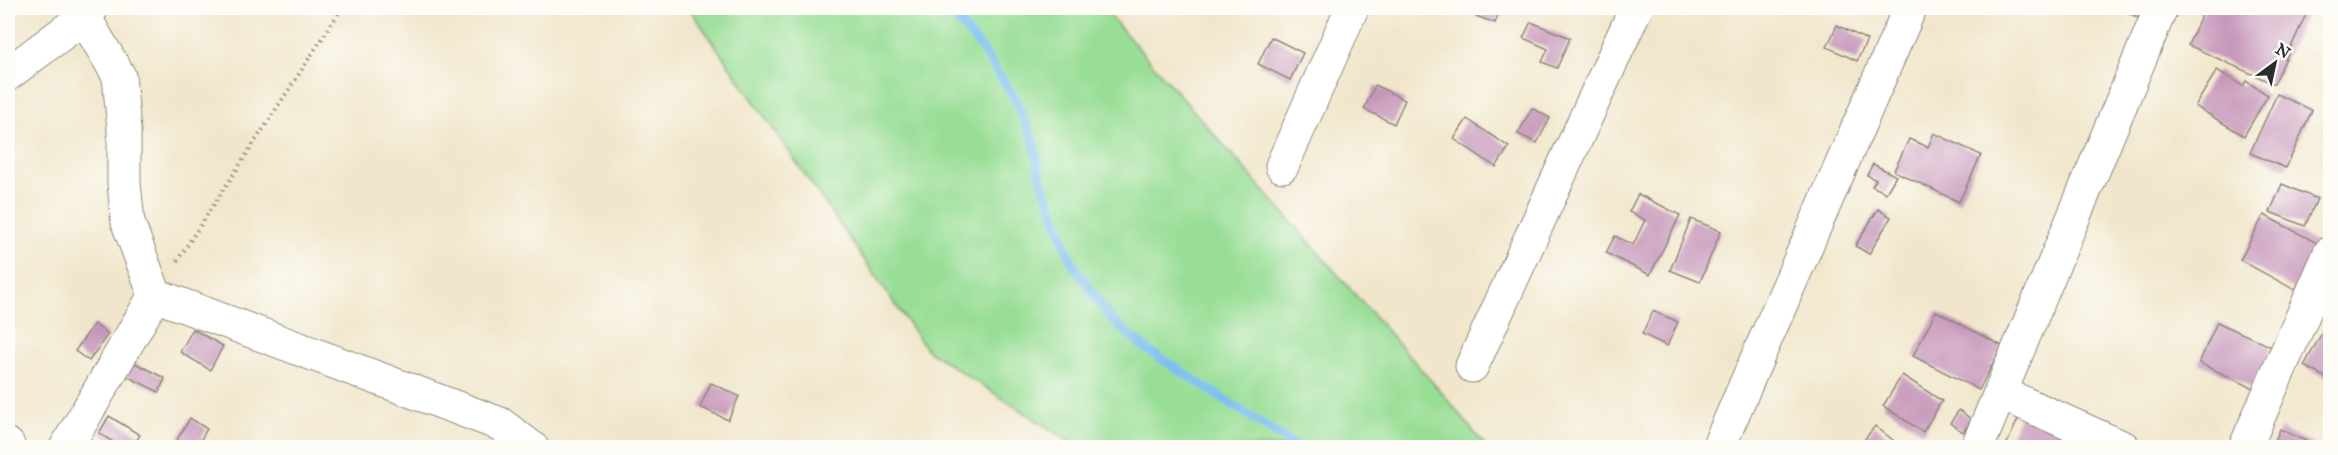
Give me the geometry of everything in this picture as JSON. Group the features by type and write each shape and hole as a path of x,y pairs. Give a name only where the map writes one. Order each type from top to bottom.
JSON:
{"street":[{"path":"1282,166 1352,8"},
{"path":"1472,366 1636,8"},
{"path":"1718,447 1910,8"},
{"path":"1977,447 2161,8"},
{"path":"8,74 88,12 119,76 128,223 155,295 497,435 532,447"},
{"path":"2245,447 2331,252"},
{"path":"66,447 155,295"},
{"path":"2001,393 2124,447"}],"path":[{"path":"155,295 342,8"}],"green space":[{"path":"689,8 1103,8 1448,400 1486,447 1078,447 927,350"}],"building":[{"path":"1454,8 1501,8 1495,23"},
{"path":"2119,8 2149,8 2143,20"},
{"path":"2205,8 2309,8 2274,84 2188,45"},
{"path":"1531,22 1570,38 1557,68 1542,62 1548,49 1523,38"},
{"path":"1837,25 1867,40 1857,61 1827,47"},
{"path":"1271,37 1303,53 1290,80 1258,64"},
{"path":"2217,70 2243,86 2246,81 2268,95 2244,136 2195,106"},
{"path":"1375,85 1405,100 1394,124 1364,109"},
{"path":"2277,94 2312,110 2286,168 2250,153"},
{"path":"1532,108 1550,118 1537,143 1518,134"},
{"path":"1467,119 1509,147 1496,167 1454,139"},
{"path":"1934,133 1981,155 1959,202 1894,171 1909,139 1928,147"},
{"path":"1873,164 1896,176 1886,193 1872,186 1876,180 1867,175"},
{"path":"2282,184 2317,199 2305,226 2270,212"},
{"path":"1638,194 1680,215 1650,275 1606,253 1615,236 1633,245 1645,220 1629,212"},
{"path":"1878,209 1891,217 1869,254 1855,246"},
{"path":"2264,215 2319,244 2295,290 2240,260"},
{"path":"1691,219 1721,231 1700,282 1670,270"},
{"path":"1653,311 1678,322 1667,346 1642,334"},
{"path":"1936,311 2002,346 1979,390 1913,356"},
{"path":"2330,318 2330,380 2304,366"},
{"path":"2217,322 2272,347 2253,388 2199,363"},
{"path":"94,324 108,334 89,361 75,351"},
{"path":"193,329 223,346 210,370 180,352"},
{"path":"131,361 165,378 159,392 124,375"},
{"path":"1902,375 1942,401 1923,432 1883,406"},
{"path":"711,383 739,396 728,420 700,407"},
{"path":"2025,404 2078,429 2070,448 2005,448"},
{"path":"1959,410 1972,420 1963,432 1950,423"},
{"path":"109,416 140,435 132,448 122,448 99,433"},
{"path":"190,418 207,429 196,448 172,448"},
{"path":"1875,426 1903,448 1868,448 1862,443"},
{"path":"2280,429 2321,448 2272,448"}],"waterway":[{"path":"946,8 979,45 1014,97 1034,141 1040,175 1072,263 1111,319 1145,348 1299,448"}]}
